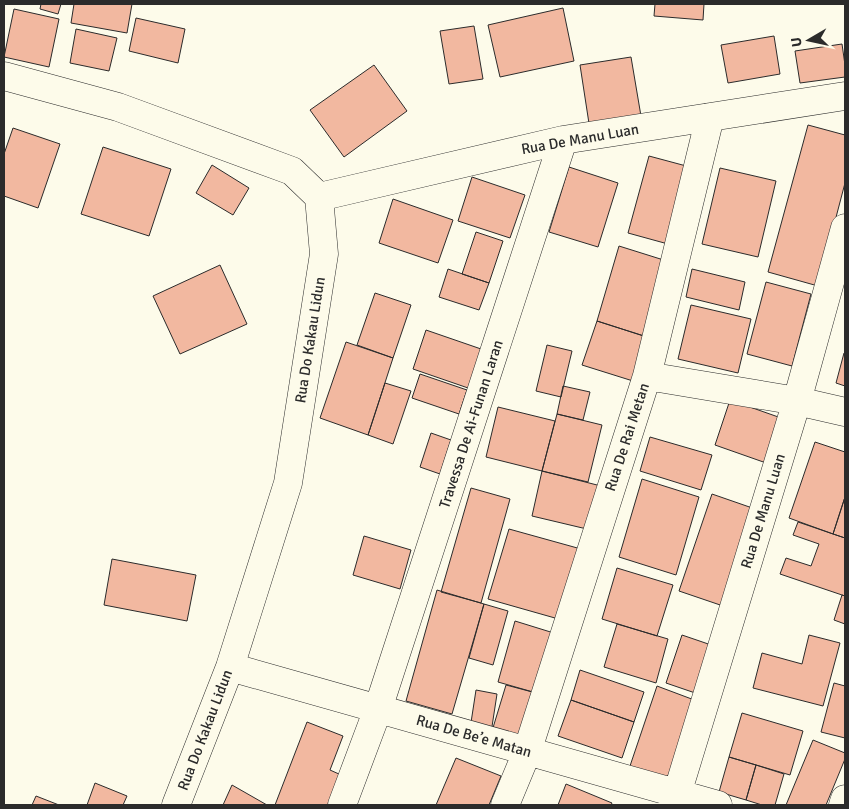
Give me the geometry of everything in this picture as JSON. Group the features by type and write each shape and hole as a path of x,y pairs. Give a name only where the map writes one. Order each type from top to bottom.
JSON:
{"street":[{"path":"4,76 118,107 292,171 319,196"},
{"name":"Rua De Manu Luan","path":"319,196 563,140 845,96"},
{"name":"Rua De Rai Metan","path":"505,805 527,752 647,376 710,117"},
{"name":"Travessa De Ai-Funan Laran","path":"342,805 378,709 563,140"},
{"name":"Rua Do Kakau Lidun","path":"176,805 230,667 288,483 324,254 319,196"},
{"name":"Rua De Manu Luan","path":"675,799 797,401 845,228"},
{"path":"647,376 797,401 845,412"},
{"name":"Rua De Be’e Matan","path":"230,667 527,752 675,799 718,805"},
{"path":"843,805 845,799"}],"building":[{"path":"41,4 61,4 58,14 40,9"},
{"path":"74,4 132,4 127,33 71,23"},
{"path":"655,4 704,4 703,20 654,16"},
{"path":"563,8 574,61 500,77 488,25"},
{"path":"14,9 59,19 49,67 4,57"},
{"path":"136,18 185,29 178,63 129,51"},
{"path":"474,26 483,79 449,84 440,31"},
{"path":"76,29 117,38 109,71 70,63"},
{"path":"774,36 780,74 728,83 721,45"},
{"path":"842,44 845,77 800,83 795,51"},
{"path":"631,57 642,122 590,130 580,65"},
{"path":"374,65 407,111 344,157 310,110"},
{"path":"808,125 845,135 845,183 818,286 768,272"},
{"path":"13,128 60,144 38,208 4,196 4,154"},
{"path":"103,147 171,169 149,236 81,214"},
{"path":"649,156 690,167 668,244 628,233"},
{"path":"212,165 249,188 233,215 196,193"},
{"path":"569,167 618,183 598,247 549,232"},
{"path":"720,168 776,181 758,257 702,244"},
{"path":"472,177 525,195 510,238 458,221"},
{"path":"393,199 453,220 438,263 379,243"},
{"path":"476,232 503,241 489,283 462,274"},
{"path":"619,246 670,262 647,337 597,321"},
{"path":"220,265 247,324 180,354 153,296"},
{"path":"448,269 489,283 479,310 439,297"},
{"path":"692,269 745,282 739,310 686,297"},
{"path":"766,282 811,294 792,366 747,354"},
{"path":"375,293 411,305 393,358 357,345"},
{"path":"691,305 751,319 738,373 678,359"},
{"path":"597,321 647,337 633,381 582,365"},
{"path":"426,330 484,350 471,389 413,369"},
{"path":"346,342 393,358 368,435 320,418"},
{"path":"547,345 572,351 561,397 536,391"},
{"path":"845,354 845,386 836,383"},
{"path":"420,374 467,390 459,414 412,398"},
{"path":"385,383 411,391 393,444 368,435"},
{"path":"563,386 590,392 583,420 557,414"},
{"path":"730,400 784,419 769,464 715,445"},
{"path":"498,407 555,421 542,471 486,457"},
{"path":"557,414 602,425 588,482 542,471"},
{"path":"431,433 451,440 440,474 420,467"},
{"path":"650,437 712,455 701,490 640,471"},
{"path":"815,442 845,452 845,497 833,534 789,518"},
{"path":"542,471 601,486 591,530 532,516"},
{"path":"642,479 699,497 676,575 619,557"},
{"path":"471,488 510,499 481,603 441,592"},
{"path":"712,494 761,511 729,608 679,591"},
{"path":"845,497 845,538 833,534"},
{"path":"798,522 845,538 845,596 780,574 786,558 811,566 819,544 793,535"},
{"path":"509,529 581,549 562,620 488,599"},
{"path":"364,536 411,550 400,589 353,575"},
{"path":"112,559 196,575 187,621 104,605"},
{"path":"617,568 673,585 657,636 602,619"},
{"path":"437,590 484,604 452,714 406,701"},
{"path":"842,595 845,596 845,624 834,620"},
{"path":"484,604 508,611 493,665 469,658"},
{"path":"515,621 557,634 540,694 498,682"},
{"path":"617,624 668,639 656,683 604,667"},
{"path":"682,635 720,648 704,696 666,683"},
{"path":"809,635 840,643 823,706 753,688 762,653 802,664"},
{"path":"580,670 644,692 634,722 571,700"},
{"path":"834,683 845,686 845,738 821,732"},
{"path":"506,685 540,694 527,741 492,731"},
{"path":"657,686 697,701 671,781 630,766"},
{"path":"476,690 497,694 491,733 470,729"},
{"path":"571,700 634,722 622,758 558,736"},
{"path":"742,713 803,731 790,775 729,757"},
{"path":"307,722 343,736 330,770 350,779 340,805 275,805"},
{"path":"813,740 845,753 845,759 826,805 786,805"},
{"path":"729,757 756,765 746,800 719,792"},
{"path":"456,758 501,776 489,805 436,805"},
{"path":"756,765 784,774 775,805 762,805 746,800"},
{"path":"95,783 127,796 123,805 87,805"},
{"path":"566,784 612,803 611,805 558,805"},
{"path":"232,785 267,805 223,805"},
{"path":"36,796 59,805 32,805"}]}
